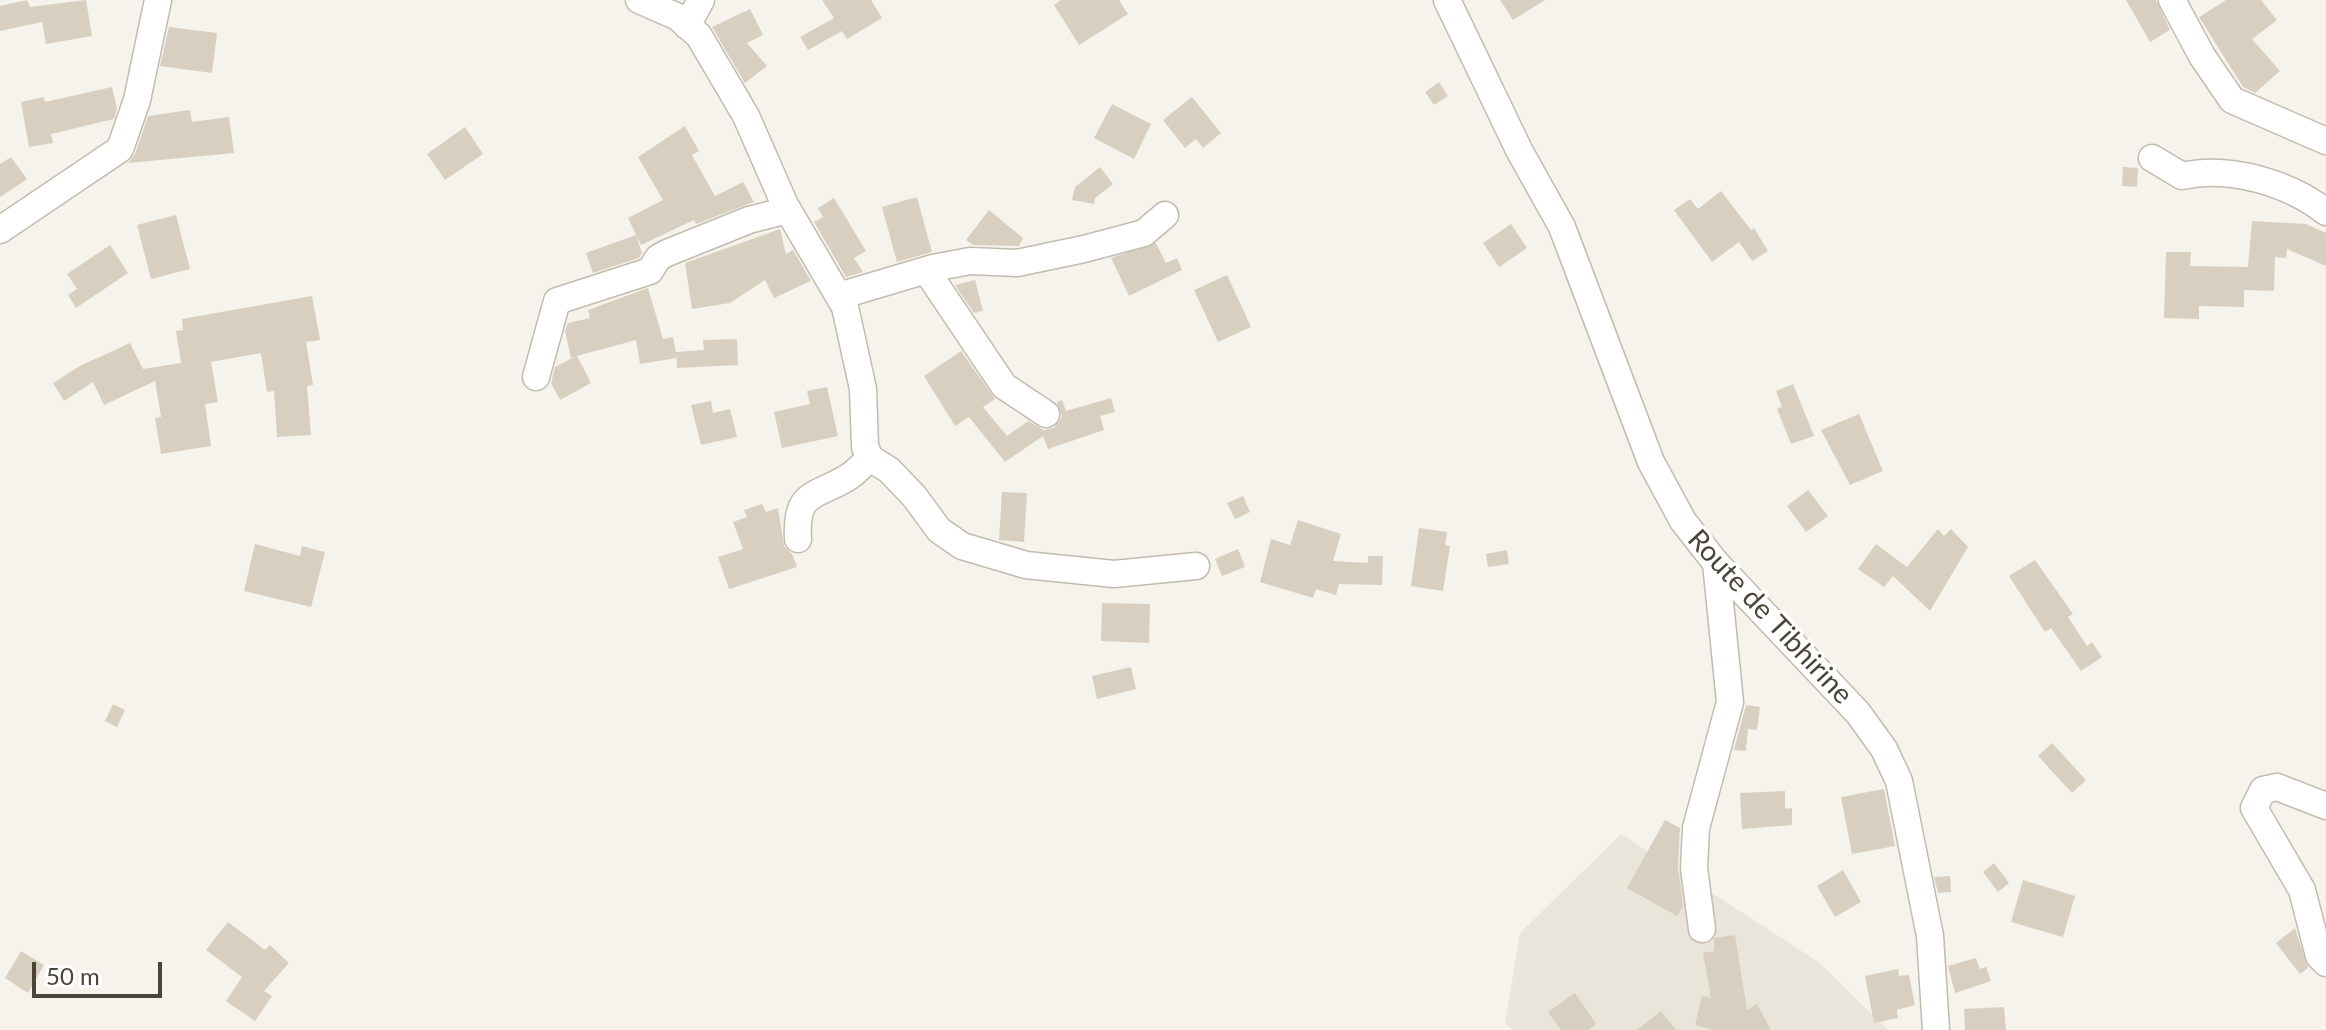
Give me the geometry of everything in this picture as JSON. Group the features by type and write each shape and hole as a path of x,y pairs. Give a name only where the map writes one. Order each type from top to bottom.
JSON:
{"street":[{"path":"0,230 120,149 137,100 158,0"},
{"path":"639,0 678,17 699,36 746,116 788,210 839,296 854,339 863,389 865,447 870,458 889,470 939,530 962,546 1026,565 1114,574 1196,566"},
{"path":"687,26 701,0"},
{"name":"Route de Tibhirine","path":"1447,0 1519,150 1562,227 1651,462 1683,521 1716,563 1858,713 1884,749 1899,781 1930,936 1936,1030"},
{"path":"2172,0 2202,56 2232,100 2326,141"},
{"path":"2279,121 2326,124"},
{"path":"2152,158 2182,176 2200,172 2248,176 2310,200 2326,212"},
{"path":"536,377 557,301 650,271 658,258 667,253 749,220 788,210"},
{"path":"839,296 926,270 970,261 1017,263 1084,249 1144,233 1165,215"},
{"path":"926,270 1004,386 1046,414"},
{"path":"798,539 796,517 805,498 849,476 870,458"},
{"path":"1702,929 1694,868 1696,828 1730,702 1716,563"},
{"path":"2326,806 2277,787 2263,790 2254,808 2302,890 2319,956 2326,963"}],"shaded area":[{"path":"1621,834 1820,963 1888,1030 1513,1030 1505,1024 1520,933"}],"building":[{"path":"27,0 30,7 86,0 92,36 46,44 42,22 0,31 0,6"},
{"path":"822,0 871,0 882,18 847,39 842,31 808,50 800,37 834,18"},
{"path":"1061,0 1119,0 1128,14 1079,45 1054,5"},
{"path":"1500,0 1545,0 1513,20"},
{"path":"2126,0 2156,0 2170,30 2150,42"},
{"path":"2226,0 2261,0 2277,20 2252,39 2280,71 2255,93 2243,87 2199,17"},
{"path":"750,9 763,35 747,43 767,66 745,83 712,27"},
{"path":"169,27 217,33 212,73 160,66"},
{"path":"1439,82 1448,96 1434,105 1425,92"},
{"path":"112,87 117,109 114,119 51,134 53,143 29,147 21,102 44,97 45,102"},
{"path":"1192,97 1221,133 1203,148 1196,139 1185,148 1163,120"},
{"path":"1112,104 1151,124 1134,159 1094,138"},
{"path":"190,110 192,122 229,117 234,153 128,163 135,154 148,116"},
{"path":"685,126 699,151 692,155 715,196 743,182 754,202 696,224 694,220 641,245 628,218 663,200 638,157"},
{"path":"465,127 483,154 445,180 427,154"},
{"path":"11,157 27,179 0,197 0,164"},
{"path":"1100,167 1113,184 1095,198 1094,204 1072,200 1075,187"},
{"path":"2123,167 2138,168 2137,187 2122,186"},
{"path":"1721,191 1751,230 1754,228 1768,251 1752,261 1739,242 1712,262 1674,210 1690,199 1698,209"},
{"path":"917,197 932,252 897,262 882,207"},
{"path":"834,198 866,251 854,258 863,272 846,277 814,222 823,217 818,208"},
{"path":"989,210 1023,238 1019,246 973,245 966,240"},
{"path":"176,215 190,269 151,279 137,225"},
{"path":"2252,221 2306,224 2326,233 2326,266 2287,249 2286,258 2275,257 2274,291 2244,290 2244,307 2199,306 2199,319 2164,318 2166,252 2191,252 2190,266 2248,267"},
{"path":"1511,224 1527,248 1499,267 1483,243"},
{"path":"780,229 786,254 793,250 811,281 774,298 765,280 730,303 692,309 685,263"},
{"path":"636,235 642,253 639,258 593,273 586,253"},
{"path":"1156,243 1166,263 1177,258 1182,270 1129,296 1111,258"},
{"path":"110,245 128,273 76,308 68,295 77,289 67,274"},
{"path":"1227,275 1251,327 1218,342 1194,290"},
{"path":"975,280 983,311 974,313 955,285"},
{"path":"648,288 663,339 673,337 677,358 640,364 636,340 577,356 591,383 560,400 551,383 555,367 574,357 571,358 565,331 568,323 590,318 588,310"},
{"path":"312,296 320,340 306,342 313,385 307,386 311,435 277,437 274,391 267,392 261,353 211,362 218,402 205,404 211,446 161,454 155,418 161,417 155,381 104,405 93,382 64,401 53,383 80,366 130,343 143,369 181,363 176,331 183,330 182,319"},
{"path":"737,339 738,365 677,368 676,352 704,350 703,340"},
{"path":"961,351 995,399 983,407 1007,436 1028,421 1044,430 1054,428 1062,416 1057,402 1062,400 1066,411 1111,398 1115,412 1100,416 1104,430 1048,449 1043,436 1005,462 969,417 955,426 924,376"},
{"path":"1793,384 1814,436 1791,444 1777,409 1782,407 1776,391"},
{"path":"827,387 838,436 782,448 774,412 810,404 807,391"},
{"path":"711,401 713,413 730,409 737,437 701,445 691,405"},
{"path":"1859,414 1883,471 1850,485 1821,430"},
{"path":"1808,490 1828,516 1806,532 1787,506"},
{"path":"1002,492 1027,493 1024,542 999,540"},
{"path":"1243,496 1250,512 1235,519 1227,503"},
{"path":"762,504 766,512 778,508 784,546 792,554 797,567 729,589 718,557 743,549 733,522 747,517 744,510"},
{"path":"1298,520 1341,534 1333,561 1368,563 1368,556 1383,556 1382,585 1339,584 1336,595 1316,589 1313,598 1260,582 1271,539 1290,545"},
{"path":"1419,528 1447,532 1445,545 1450,546 1443,591 1411,586"},
{"path":"1938,529 1944,536 1951,529 1968,547 1930,611 1893,576 1884,587 1858,569 1876,544 1907,567"},
{"path":"255,544 300,556 302,546 325,552 311,607 244,591"},
{"path":"1238,549 1245,567 1222,576 1215,559"},
{"path":"1507,550 1509,564 1488,567 1486,554"},
{"path":"2035,560 2073,614 2068,617 2087,646 2092,642 2102,657 2081,671 2051,628 2045,632 2009,576"},
{"path":"1102,603 1150,604 1149,643 1101,641"},
{"path":"1131,667 1136,689 1097,699 1092,676"},
{"path":"113,704 125,710 117,727 105,721"},
{"path":"1746,705 1760,707 1757,730 1748,729 1746,751 1734,750"},
{"path":"2052,743 2086,780 2072,793 2038,756"},
{"path":"1884,789 1895,846 1852,854 1841,797"},
{"path":"1785,791 1785,809 1792,808 1792,825 1742,829 1740,793"},
{"path":"1665,820 1680,828 1678,867 1683,906 1677,916 1627,888"},
{"path":"1994,863 2009,883 1998,892 1983,872"},
{"path":"1843,870 1861,902 1835,917 1817,886"},
{"path":"1950,876 1951,892 1938,893 1934,877"},
{"path":"2023,880 2075,896 2063,937 2011,922"},
{"path":"228,922 265,950 270,945 289,963 264,991 272,996 255,1021 226,1001 242,977 206,950"},
{"path":"2295,928 2308,968 2300,974 2276,943"},
{"path":"1735,935 1747,1010 1757,1004 1771,1030 1713,1030 1695,1025 1702,996 1711,998 1703,953 1714,951 1714,938"},
{"path":"21,951 44,965 28,993 5,978"},
{"path":"1976,958 1980,969 1986,967 1991,981 1955,993 1948,966"},
{"path":"1898,969 1899,976 1909,975 1915,1005 1897,1010 1898,1018 1874,1023 1865,976"},
{"path":"1575,993 1596,1024 1588,1030 1561,1030 1548,1012"},
{"path":"2004,1007 2006,1030 1965,1030 1964,1009"},
{"path":"1661,1011 1676,1030 1637,1030"}]}
